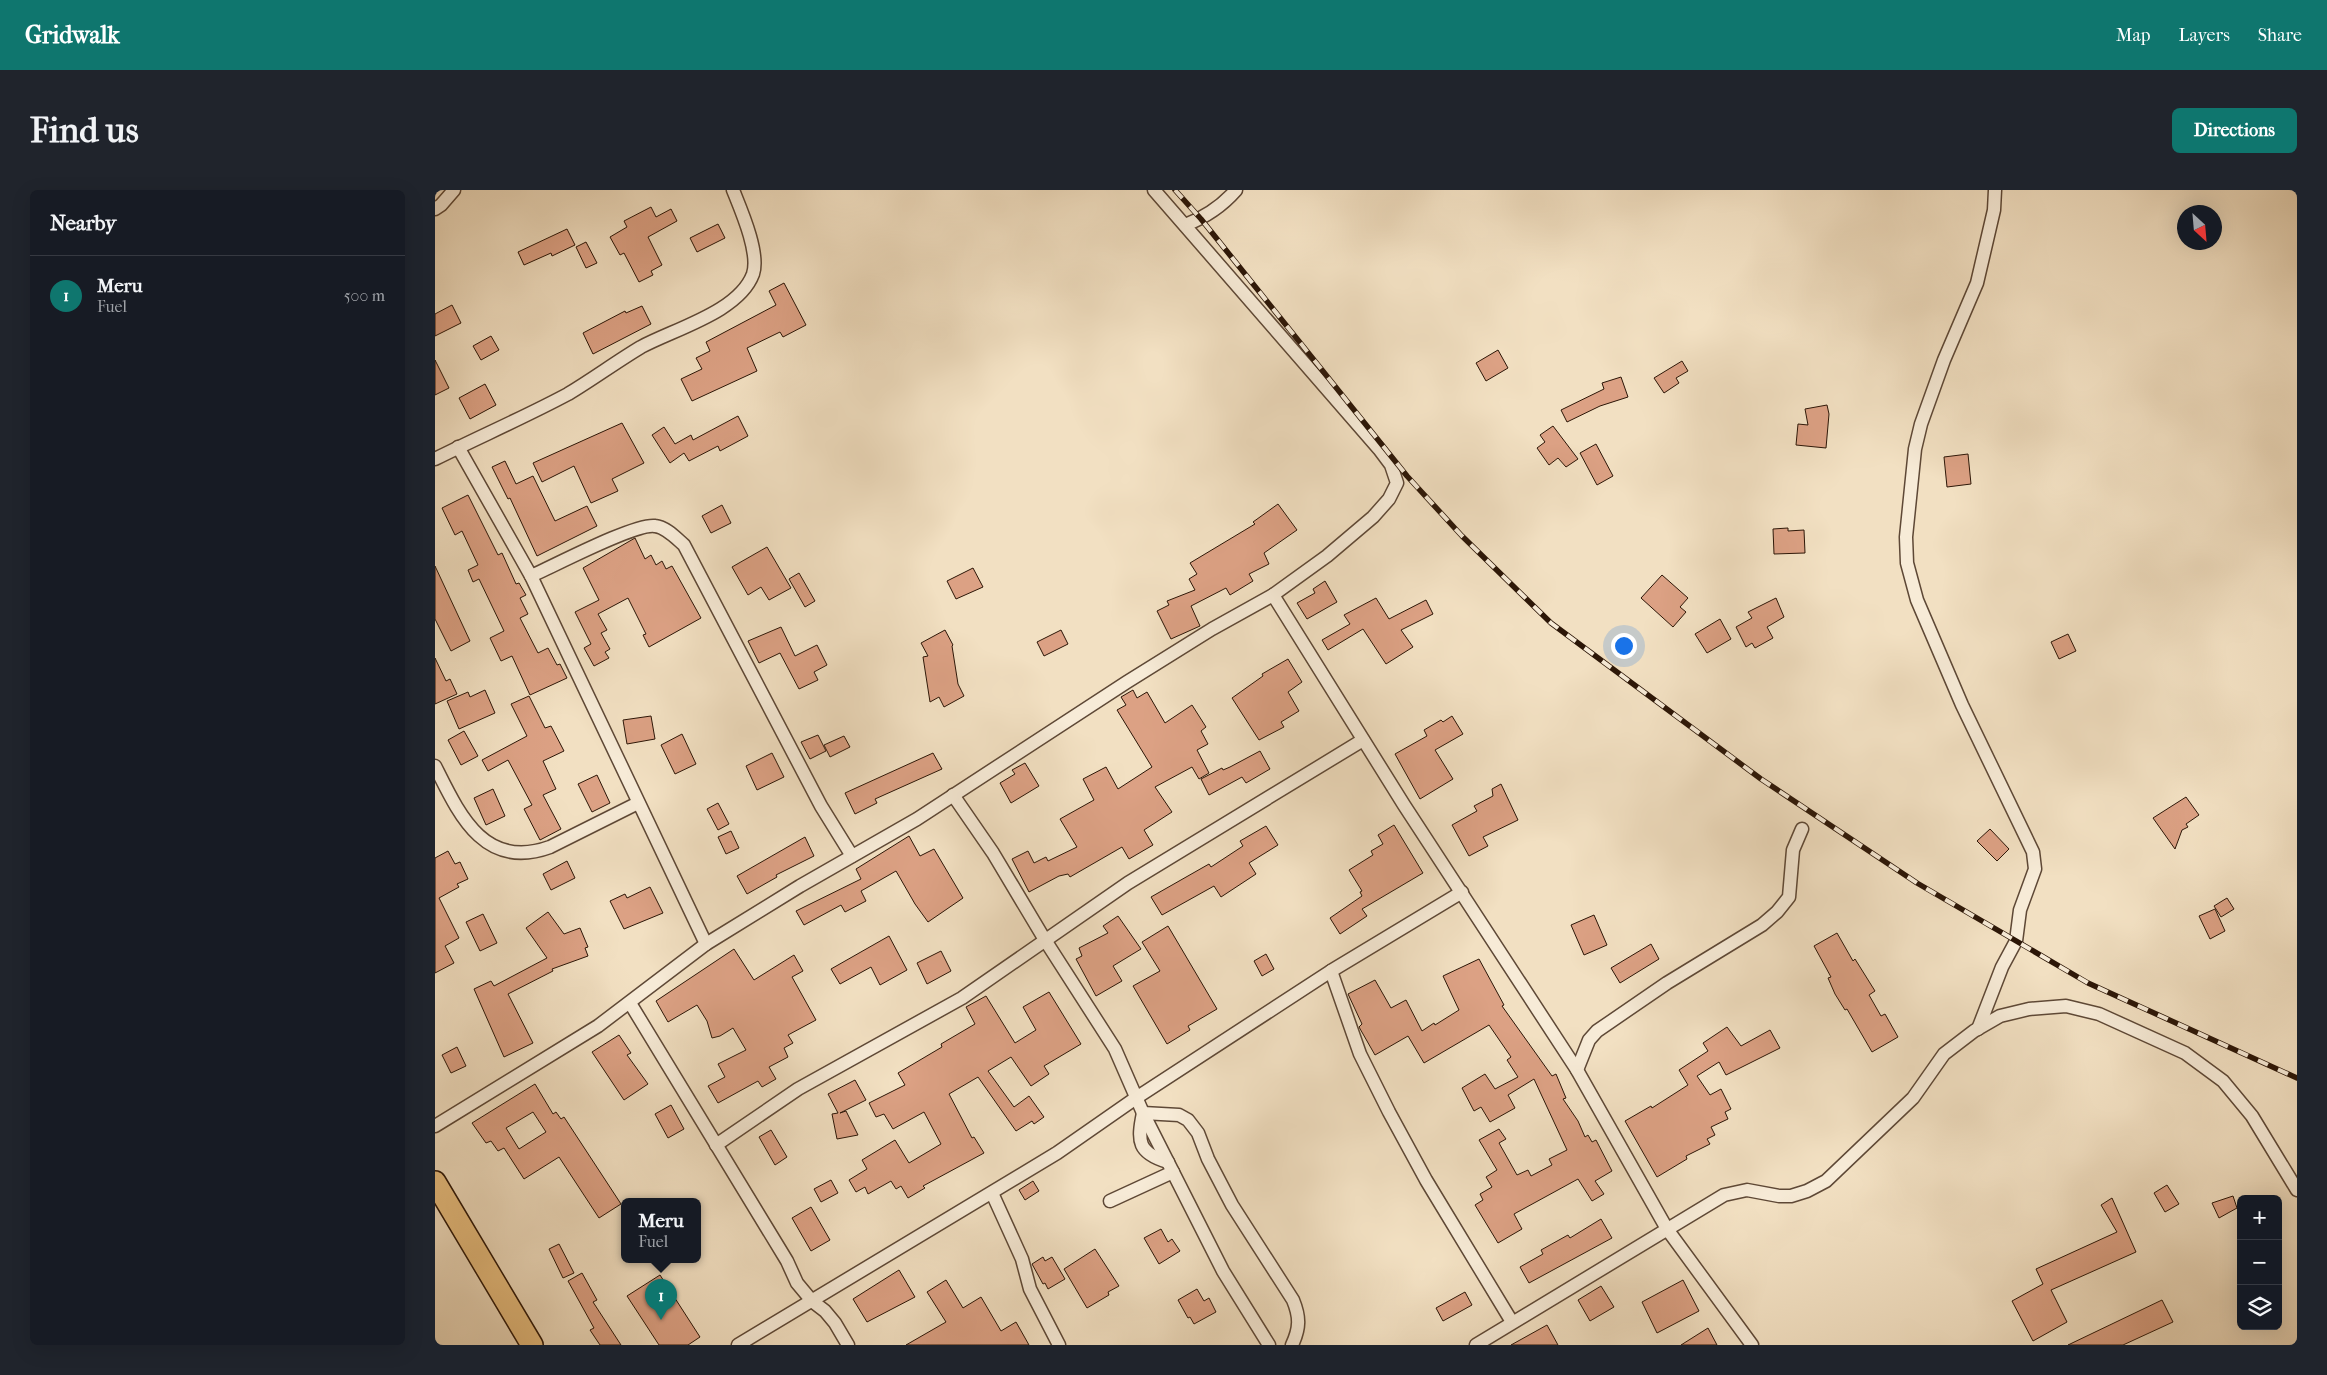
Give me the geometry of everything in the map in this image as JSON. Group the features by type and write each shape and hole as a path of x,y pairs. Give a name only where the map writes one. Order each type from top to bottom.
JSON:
{"highway":[{"path":"435,1182 532,1345"}],"street":[{"path":"435,459 566,394 641,348 710,314 742,291 754,271 754,258 748,230 733,190"},
{"path":"435,1126 598,1026 705,944 953,795 1150,668 1273,595 1327,556 1373,518 1389,499 1397,484 1391,465 1379,449 1154,190"},
{"path":"1185,225 1201,219 1224,203 1236,190"},
{"path":"1978,1029 2002,967 2016,941 2019,910 2035,869 2033,852 1962,705 1917,600 1907,563 1906,537 1915,449 1921,424 1944,360 1977,283 1994,210 1995,190"},
{"path":"435,209 456,191"},
{"path":"457,448 531,576 705,944"},
{"path":"531,576 636,528 656,526 670,532 684,545 821,806 852,856"},
{"path":"1273,595 1363,740 1577,1070 1667,1229 1752,1345"},
{"path":"716,1146 763,1111 798,1089 962,998 1128,883 1363,740"},
{"path":"435,766 460,816 473,832 497,847 520,854 536,852 550,847 638,803"},
{"path":"953,795 993,853 1045,940 1115,1049 1143,1113 1227,1278 1269,1345"},
{"path":"1577,1070 1589,1040 1597,1031 1667,983 1762,925 1777,912 1789,897 1793,850 1802,829"},
{"path":"738,1345 992,1194 1331,971 1461,892"},
{"path":"1331,971 1360,1054 1393,1121 1512,1322"},
{"path":"630,1003 787,1261 797,1283 812,1301 825,1310 848,1345"},
{"path":"1476,1345 1706,1205 1738,1190 1791,1196 1807,1191 1826,1181 1913,1098 1944,1054 1978,1029 2000,1016 2029,1009 2065,1006 2099,1014 2185,1053 2223,1081 2239,1098 2267,1139 2297,1190"},
{"path":"1143,1113 1179,1114 1188,1120 1198,1133 1208,1159 1233,1205 1293,1300 1299,1314 1299,1324 1292,1345"},
{"path":"1110,1201 1170,1167"},
{"path":"992,1194 1022,1259 1030,1289 1059,1345"}],"building":[{"path":"651,207 656,217 671,209 677,221 648,237 662,265 651,271 653,275 639,282 624,253 620,255 610,237 627,227 624,221"},
{"path":"718,224 725,238 697,252 690,238"},
{"path":"567,229 575,245 552,256 551,253 524,265 518,252"},
{"path":"586,242 597,263 586,268 576,247"},
{"path":"784,283 806,325 783,337 780,332 747,348 757,371 692,401 681,379 702,369 696,358 710,351 706,342 776,305 769,291"},
{"path":"452,305 461,323 435,336 435,314"},
{"path":"642,306 651,324 593,354 583,333 625,311 626,313"},
{"path":"491,336 499,350 481,360 473,346"},
{"path":"1498,350 1508,368 1486,381 1476,363"},
{"path":"435,360 449,388 435,395"},
{"path":"1682,361 1688,371 1676,378 1679,383 1664,393 1654,378"},
{"path":"1621,377 1628,397 1600,406 1567,422 1561,410 1604,389 1602,383"},
{"path":"485,384 496,405 470,419 459,398"},
{"path":"1827,405 1829,414 1826,448 1796,445 1798,424 1808,425 1805,409"},
{"path":"738,416 748,436 720,451 718,446 689,461 684,453 670,463 652,435 664,427 675,444 691,435 693,440"},
{"path":"622,423 644,463 612,479 618,491 591,503 574,466 542,482 533,463"},
{"path":"1553,426 1578,459 1566,467 1558,458 1549,465 1537,448 1545,442 1540,435"},
{"path":"1596,444 1613,476 1597,485 1580,453"},
{"path":"1968,454 1971,484 1947,487 1944,457"},
{"path":"505,461 516,484 533,476 555,521 587,506 597,526 537,556 510,498 508,499 492,467"},
{"path":"468,495 498,555 502,553 516,584 519,583 526,595 520,598 528,614 520,618 538,653 548,648 557,665 560,664 567,678 530,695 512,656 501,661 490,638 504,631 479,579 473,582 468,570 478,565 462,531 455,535 442,508"},
{"path":"1278,504 1297,530 1264,553 1269,564 1249,574 1253,581 1230,595 1226,588 1191,606 1200,626 1171,639 1157,611 1169,605 1167,601 1195,590 1189,579 1197,574 1190,563 1255,524 1253,522"},
{"path":"722,505 731,523 711,533 702,516"},
{"path":"1788,528 1788,531 1804,530 1805,553 1774,554 1773,529"},
{"path":"635,538 645,559 651,555 656,565 662,561 666,569 672,566 701,618 649,647 643,635 646,634 628,598 598,614 607,630 601,633 610,649 605,652 609,658 594,666 584,648 591,644 575,612 599,600 583,568"},
{"path":"767,547 791,588 769,600 761,587 748,595 732,567"},
{"path":"435,566 470,641 451,651 435,619"},
{"path":"973,568 983,587 956,599 947,581"},
{"path":"799,573 815,601 805,607 789,579"},
{"path":"1662,575 1688,598 1680,607 1686,612 1673,627 1641,598"},
{"path":"1325,581 1337,602 1307,619 1297,603 1315,593 1313,589"},
{"path":"1376,598 1389,619 1426,600 1433,614 1401,630 1413,647 1386,664 1363,629 1328,650 1322,640 1350,624 1344,615"},
{"path":"1776,598 1784,617 1767,627 1773,638 1755,648 1752,643 1746,647 1736,627 1752,618 1748,612"},
{"path":"1720,619 1731,639 1707,653 1695,634"},
{"path":"781,627 795,656 817,645 827,665 814,672 818,680 799,689 780,653 759,663 748,641"},
{"path":"945,630 953,645 958,684 964,696 944,707 939,697 930,702 923,657 928,656 921,643"},
{"path":"1061,630 1068,644 1044,656 1037,642"},
{"path":"2068,634 2076,651 2059,659 2051,642"},
{"path":"435,658 446,681 450,679 457,694 435,704"},
{"path":"1288,659 1302,682 1288,692 1299,711 1281,722 1284,727 1259,740 1232,698 1263,676 1262,674"},
{"path":"485,690 495,713 459,729 447,701 468,692 470,697"},
{"path":"1133,690 1137,698 1147,692 1165,723 1192,705 1206,727 1201,731 1208,744 1197,750 1209,773 1199,779 1192,767 1155,787 1172,812 1144,830 1153,845 1129,859 1122,847 1070,877 1068,874 1059,876 1029,892 1012,859 1028,851 1034,863 1046,857 1048,861 1077,847 1060,819 1094,800 1083,779 1106,767 1118,789 1152,767 1117,710 1126,705 1121,697"},
{"path":"529,696 545,728 551,726 564,751 543,761 556,789 543,795 561,829 540,840 524,809 532,805 508,760 488,771 482,760 527,736 511,704"},
{"path":"651,716 655,739 627,744 623,720"},
{"path":"1452,716 1463,734 1435,750 1453,779 1420,799 1395,754 1427,736 1424,730"},
{"path":"464,731 478,756 461,765 448,740"},
{"path":"682,734 696,764 675,774 661,745"},
{"path":"818,735 826,751 810,759 801,742"},
{"path":"844,736 850,747 830,757 824,745"},
{"path":"1260,751 1270,769 1246,783 1242,777 1209,795 1201,779 1222,768 1223,770 1230,767"},
{"path":"772,753 784,777 757,790 746,766"},
{"path":"933,753 942,769 875,799 877,803 855,814 845,793"},
{"path":"1025,763 1039,786 1011,803 1000,783 1015,774 1012,770"},
{"path":"597,775 610,803 592,812 578,784"},
{"path":"1501,784 1518,820 1483,837 1488,846 1469,856 1452,825 1477,811 1474,806 1493,796 1492,789"},
{"path":"493,789 505,816 486,825 474,798"},
{"path":"2186,797 2199,815 2186,824 2188,827 2182,830 2175,849 2153,818"},
{"path":"718,803 729,824 718,830 707,809"},
{"path":"1394,825 1423,873 1362,909 1367,916 1340,934 1330,918 1362,896 1360,892 1362,891 1349,870 1373,855 1371,851 1383,844 1378,835"},
{"path":"1266,826 1278,845 1249,863 1256,874 1221,897 1214,886 1162,915 1151,897 1209,864 1211,867 1243,846 1240,841"},
{"path":"1990,829 2009,849 1997,861 1977,841"},
{"path":"731,831 739,848 726,854 718,837"},
{"path":"909,836 920,856 934,849 963,898 928,922 896,871 861,891 866,901 845,912 841,905 804,925 796,911 861,879 856,869"},
{"path":"805,837 814,856 776,875 777,877 747,894 737,876"},
{"path":"448,851 455,864 460,862 468,879 457,884 459,887 439,898 459,938 445,946 454,963 435,973 435,858"},
{"path":"567,861 575,878 551,890 543,874"},
{"path":"650,887 663,913 624,929 610,901 625,894 627,898"},
{"path":"2227,898 2234,909 2221,917 2214,906"},
{"path":"2215,909 2225,931 2210,939 2199,916"},
{"path":"548,912 564,934 580,928 588,947 585,948 588,956 552,969 553,971 508,994 533,1043 504,1057 474,989 491,981 494,986 547,958 526,928"},
{"path":"483,914 497,943 480,951 466,922"},
{"path":"1594,915 1607,945 1584,955 1571,925"},
{"path":"1118,916 1141,949 1113,966 1122,981 1096,996 1076,959 1082,956 1079,948 1108,933 1103,926"},
{"path":"1168,926 1217,1009 1188,1026 1190,1030 1167,1044 1133,986 1160,971 1142,942"},
{"path":"1837,933 1853,961 1855,959 1875,991 1869,995 1881,1016 1885,1014 1898,1037 1872,1052 1847,1009 1845,1010 1835,994 1828,978 1831,977 1814,946"},
{"path":"889,936 907,970 880,985 871,967 840,984 831,969"},
{"path":"1651,944 1659,959 1620,983 1611,968"},
{"path":"734,949 754,980 794,955 803,971 792,977 816,1020 788,1035 793,1043 784,1048 788,1057 769,1067 776,1079 762,1087 758,1081 718,1103 708,1086 725,1077 718,1064 746,1050 733,1028 720,1036 712,1038 707,1021 697,1005 668,1022 656,1001"},
{"path":"941,951 951,971 927,984 917,963"},
{"path":"1266,954 1274,969 1262,976 1254,961"},
{"path":"1479,959 1504,1005 1502,1006 1552,1076 1556,1074 1566,1098 1563,1099 1578,1121 1585,1137 1588,1135 1592,1142 1596,1140 1612,1171 1595,1181 1604,1194 1592,1201 1578,1179 1514,1214 1522,1229 1498,1243 1475,1205 1483,1200 1480,1194 1492,1187 1486,1177 1497,1170 1479,1140 1499,1129 1506,1139 1499,1143 1517,1175 1528,1170 1531,1176 1552,1165 1549,1159 1567,1150 1534,1079 1508,1095 1515,1108 1490,1122 1481,1107 1474,1111 1462,1088 1485,1074 1495,1089 1518,1077 1507,1060 1511,1057 1489,1025 1424,1063 1408,1036 1375,1055 1359,1027 1362,1024 1348,994 1375,980 1391,1008 1406,1000 1422,1031 1459,1010 1443,976"},
{"path":"1049,992 1081,1044 1044,1066 1049,1074 1031,1086 1011,1057 988,1071 1014,1107 1029,1096 1044,1117 1034,1124 1032,1121 1016,1131 978,1077 949,1094 972,1138 974,1137 984,1153 923,1186 925,1188 908,1198 901,1186 896,1189 891,1181 868,1194 865,1187 856,1192 849,1180 867,1169 862,1160 895,1140 909,1163 941,1144 924,1112 893,1129 884,1114 876,1117 869,1103 905,1085 898,1073 942,1047 941,1044 975,1024 966,1007 986,996 1015,1043 1036,1030 1023,1007"},
{"path":"1727,1027 1741,1046 1770,1030 1780,1048 1726,1075 1719,1062 1697,1076 1710,1095 1721,1089 1731,1109 1725,1112 1728,1119 1711,1127 1715,1135 1707,1139 1710,1144 1686,1156 1687,1159 1657,1177 1625,1121 1651,1106 1652,1108 1688,1085 1679,1070 1708,1051 1703,1043"},
{"path":"619,1035 631,1053 627,1055 648,1084 624,1100 592,1052"},
{"path":"457,1047 466,1066 451,1073 442,1055"},
{"path":"855,1080 866,1100 840,1113 846,1111 858,1135 837,1139 832,1114 838,1113 828,1094"},
{"path":"535,1084 553,1114 556,1112 561,1119 564,1117 621,1204 599,1218 559,1157 524,1179 504,1148 498,1151 491,1141 486,1143 472,1123","holes":["533,1112 546,1132 519,1149 506,1128"]},
{"path":"671,1105 684,1129 668,1138 655,1114"},
{"path":"771,1130 787,1157 775,1165 759,1137"},
{"path":"831,1180 838,1193 821,1202 814,1189"},
{"path":"1033,1181 1039,1191 1025,1200 1019,1190"},
{"path":"2167,1185 2179,1204 2165,1212 2154,1193"},
{"path":"2233,1196 2237,1208 2219,1218 2212,1203"},
{"path":"2112,1198 2136,1252 2051,1290 2067,1322 2033,1341 2012,1301 2043,1284 2036,1269 2117,1232 2101,1205"},
{"path":"811,1207 830,1240 811,1251 792,1218"},
{"path":"1601,1219 1612,1238 1529,1283 1520,1267 1543,1254 1541,1250 1568,1235 1570,1238"},
{"path":"1161,1229 1168,1242 1172,1239 1180,1251 1159,1264 1144,1238"},
{"path":"559,1244 574,1273 563,1278 549,1249"},
{"path":"1095,1249 1119,1286 1108,1292 1109,1295 1087,1308 1064,1269"},
{"path":"1043,1257 1045,1261 1052,1257 1065,1279 1048,1289 1045,1283 1043,1284 1032,1264"},
{"path":"899,1270 915,1297 867,1322 853,1299"},
{"path":"582,1273 597,1300 593,1302 621,1345 600,1345 590,1330 594,1328 568,1281"},
{"path":"660,1275 700,1337 688,1345 659,1345 627,1296"},
{"path":"946,1280 963,1308 981,1297 1001,1331 1016,1322 1029,1345 906,1345 946,1322 927,1292"},
{"path":"1683,1280 1699,1311 1657,1333 1642,1302"},
{"path":"1601,1286 1614,1307 1590,1321 1578,1300"},
{"path":"1197,1289 1204,1301 1209,1298 1216,1312 1194,1324 1190,1317 1188,1318 1178,1300"},
{"path":"1465,1292 1472,1305 1443,1321 1436,1308"},
{"path":"2162,1300 2173,1322 2123,1345 2068,1345"},
{"path":"1547,1325 1558,1345 1511,1345"},
{"path":"1708,1328 1717,1345 1681,1345"}],"railway":[{"path":"1175,190 1201,219 1407,476 1462,536 1551,623 1761,779 1917,883 2088,983 2297,1078"}],"place":[{"name":"Meru","path":"661,1320"}]}
